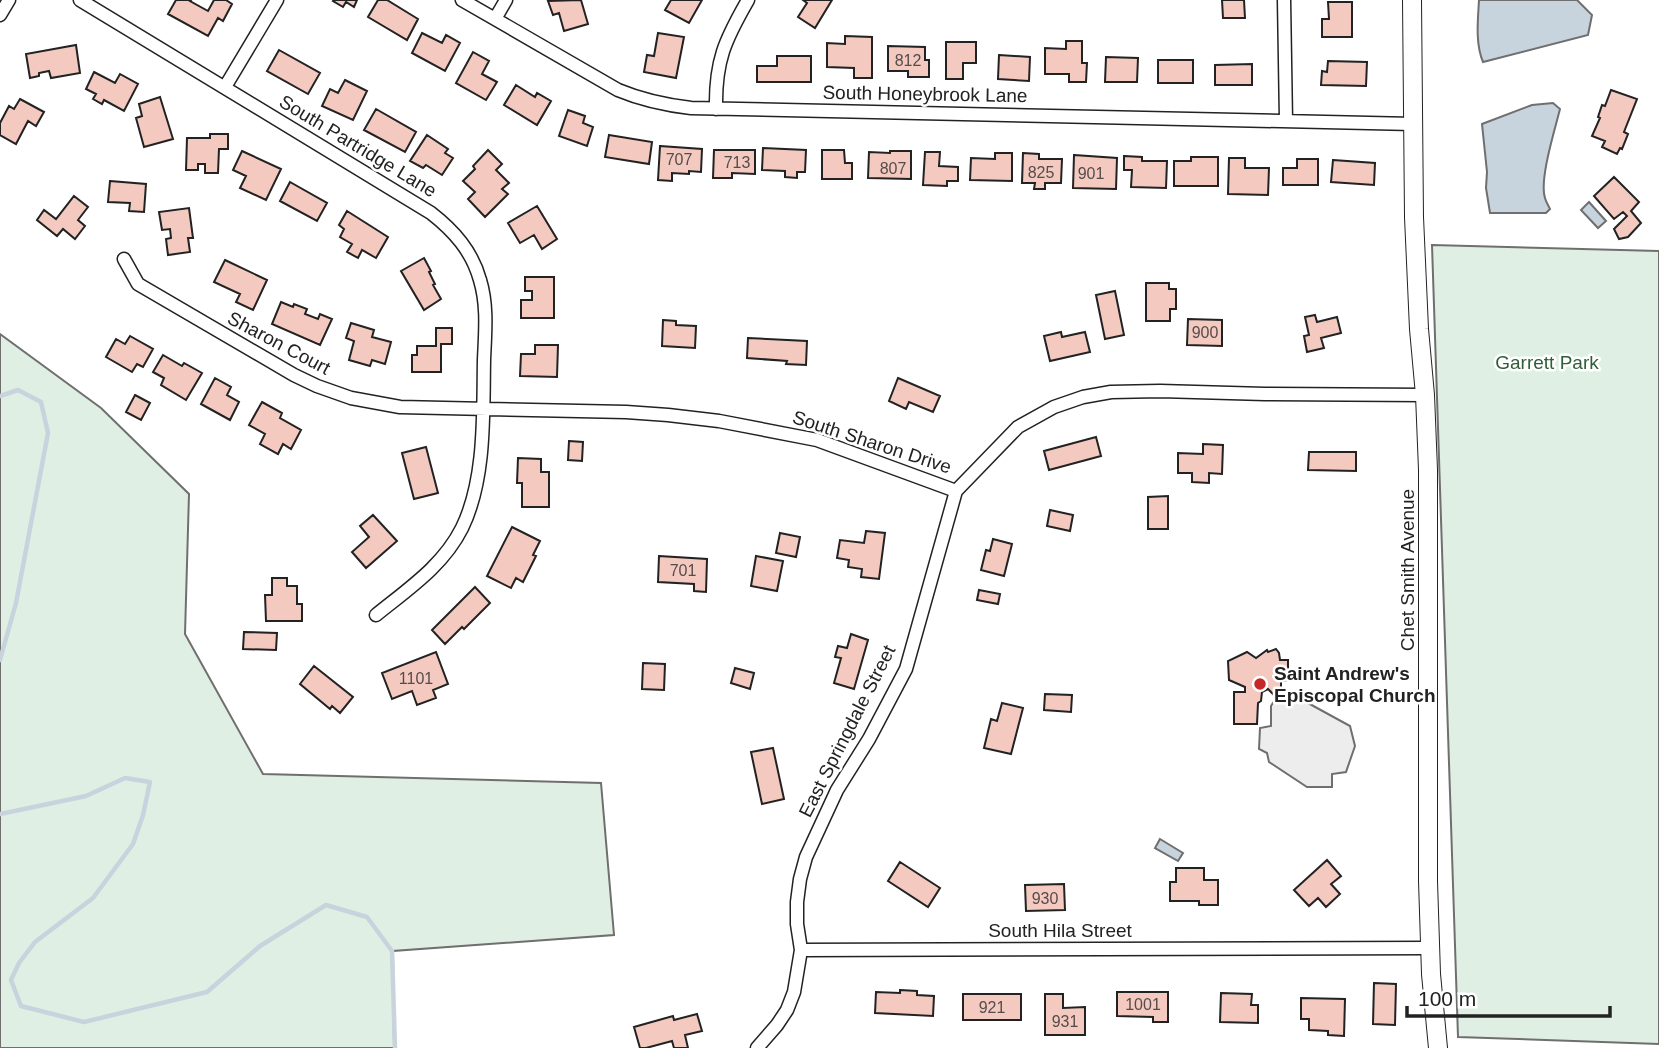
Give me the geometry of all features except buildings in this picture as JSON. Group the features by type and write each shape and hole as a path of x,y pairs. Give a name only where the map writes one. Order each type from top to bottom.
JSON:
{"street":[{"path":"0,15 9,0"},
{"name":"South Partridge Lane","path":"80,0 430,213 446,224 459,238 475,265 484,296 483,410 480,451 469,511 452,544 432,570 376,615"},
{"path":"225,87 277,0"},
{"name":"South Honeybrook Lane","path":"462,0 618,90 643,100 667,105 716,109 1413,124"},
{"path":"495,19 506,0"},
{"path":"716,109 718,68 726,40 748,0"},
{"path":"1284,0 1286,121"},
{"name":"Chet Smith Avenue","path":"1412,0 1414,217 1428,470 1429,948 1438,1048"},
{"name":"Sharon Court","path":"124,259 138,284 317,386 359,401 400,407 483,410"},
{"name":"South Sharon Drive","path":"483,410 626,412 719,421 817,440 956,491 1018,427 1054,407 1083,397 1104,393 1160,391 1425,395"},
{"name":"East Springdale Street","path":"801,950 797,902 806,858 838,790 906,669 956,491"},
{"name":"South Hila Street","path":"801,950 1429,948"},
{"path":"757,1048 787,1010 794,992 801,950"}],"green space":[{"name":"Garrett Park","path":"1432,245 1659,251 1659,1044 1458,1037"},
{"path":"0,334 101,408 189,494 185,634 263,774 601,783 614,935 393,951 394,1048 0,1048"}],"shaded area":[{"path":"1479,0 1577,0 1592,15 1588,35 1483,62 1478,39"},
{"path":"1553,103 1560,109 1544,179 1545,198 1550,209 1546,213 1490,213 1482,124 1532,105"},
{"path":"1589,202 1606,221 1598,228 1581,210"},
{"path":"1286,691 1350,726 1355,746 1346,772 1332,774 1332,787 1307,787 1269,762 1267,753 1259,749 1260,728 1271,726 1271,706 1276,698"},
{"path":"1160,839 1183,853 1178,861 1155,848"}],"waterway":[{"path":"0,396 18,390 41,402 48,433 16,603 0,660"},
{"path":"0,814 86,796 125,778 150,782 133,844 93,898 35,942 19,963 11,980 21,1006 84,1022 207,992 260,946 326,905 367,917 392,951 395,1048"}],"place":[{"name":"Saint Andrew's Episcopal Church","path":"1260,684"}]}
